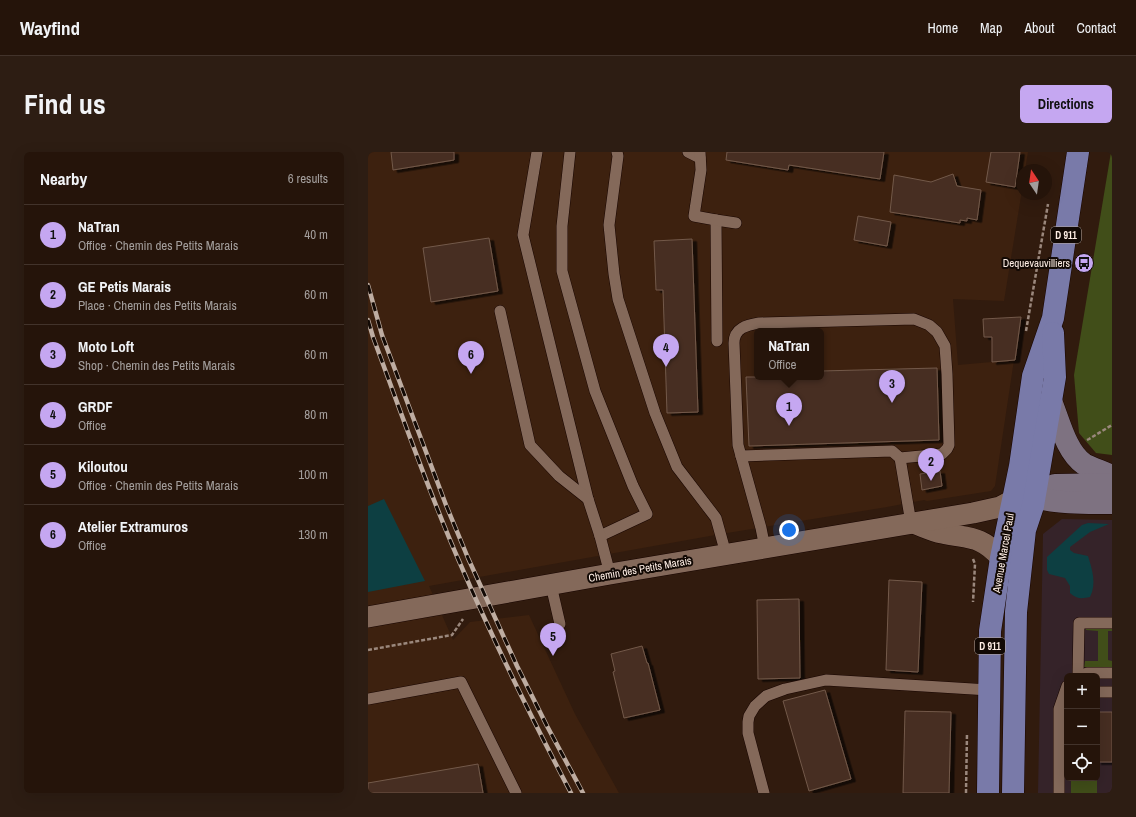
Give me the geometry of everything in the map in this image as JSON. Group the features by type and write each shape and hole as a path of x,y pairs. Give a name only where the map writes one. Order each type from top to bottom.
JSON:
{"main road":[{"name":"Avenue Marcel Paul","path":"988,793 990,631 1001,558 1013,500 1033,376 1053,318 1078,152"},
{"name":"Avenue Marcel Paul","path":"1013,793 1016,612 1025,530 1035,497 1055,377 1053,318"},
{"path":"1051,401 1072,453 1084,464 1112,476"},
{"path":"1035,497 1046,488 1055,485 1112,484"},
{"path":"1013,500 1035,497 1066,503 1112,503"}],"street":[{"name":"Chemin des Petits Marais","path":"368,617 980,511 1000,507 1013,500"},
{"path":"911,523 941,533 977,540 991,547 1001,558"}],"lane":[{"path":"537,152 523,235 588,499 610,574"},
{"path":"570,152 562,226 562,271 595,391 633,486 647,514 600,536"},
{"path":"617,152 618,156 609,225 618,298 655,413 677,467 716,518 726,554"},
{"path":"688,152 700,155 701,170 694,216 736,223"},
{"path":"716,220 717,340"},
{"path":"500,311 530,445 559,476 588,499"},
{"path":"765,548 761,528 738,445 734,336 740,329 759,323 914,319 929,325 937,332 945,346 949,445 942,454 900,458"},
{"path":"741,456 892,451 900,458 911,523"},
{"path":"550,585 560,624"},
{"path":"1078,673 1079,623 1112,623"},
{"path":"1100,673 1112,673"},
{"path":"764,793 748,732 748,722 749,716 755,706 766,696 785,689 826,680 989,690"},
{"path":"368,699 461,682 516,793"},
{"path":"1100,692 1112,692"},
{"path":"1059,793 1058,709 1064,695"}],"path":[{"path":"1025,336 1049,200"},
{"path":"1085,440 1112,425"},
{"path":"368,650 452,635 479,598"}],"shaded area":[{"path":"368,152 1028,152 1026,164 1016,164 1016,200 1020,200 1004,301 953,299 958,365 1014,360 995,486 991,491 927,501 924,500 721,534 429,586 453,640 470,622 529,615 575,714 619,793 368,793"},
{"path":"1062,519 1112,520 1112,793 1038,793 1043,534"}],"green space":[{"path":"1111,152 1112,455 1096,453 1079,433 1074,375"},
{"path":"1086,628 1112,628 1112,631 1108,631 1108,660 1112,661 1112,667 1084,667 1085,661 1098,661 1098,631 1086,630"},
{"path":"1071,781 1097,781 1097,793 1071,793"}],"water":[{"path":"384,499 425,581 368,592 368,506"},
{"path":"1088,523 1109,524 1090,532 1070,547 1070,550 1074,553 1088,556 1092,571 1093,587 1090,597 1079,598 1070,593 1070,586 1065,578 1049,574 1047,570 1047,557 1082,525"}],"building":[{"path":"391,152 454,152 454,160 393,170"},
{"path":"727,152 884,152 880,179 789,165 788,170 726,160"},
{"path":"991,152 1020,152 1018,164 1016,164 1015,187 986,182"},
{"path":"953,174 957,186 981,190 977,220 967,218 967,221 960,220 960,223 890,212 894,175 931,182"},
{"path":"858,216 891,222 887,246 854,240"},
{"path":"489,238 498,291 431,302 423,248"},
{"path":"692,239 698,412 667,413 663,290 656,290 654,241"},
{"path":"1021,317 1015,360 992,362 992,337 984,337 983,319"},
{"path":"937,368 939,440 749,446 746,377 754,377 754,380 824,380 824,371"},
{"path":"940,471 942,486 922,490 920,474"},
{"path":"889,580 922,582 918,672 886,670"},
{"path":"799,599 800,678 758,679 757,600"},
{"path":"642,646 660,710 624,718 613,672 615,671 611,654"},
{"path":"825,690 851,779 809,791 783,701"},
{"path":"905,711 951,712 949,793 903,793"},
{"path":"1100,712 1112,712 1112,762 1100,762"},
{"path":"478,764 483,793 368,793 368,783"}],"railway":[{"path":"368,285 382,335 446,505 468,558 517,666 583,793"},
{"path":"368,320 414,450 459,561 485,620 541,736 571,793"}],"place":[{"name":"Dequevauvilliers","path":"1084,263"},
{"name":"GRDF","path":"666,367"},
{"name":"Atelier Extramuros","path":"471,374"},
{"name":"Moto Loft","path":"892,403"},
{"name":"NaTran","path":"789,426"},
{"name":"GE Petis Marais","path":"931,481"},
{"name":"Kiloutou","path":"553,656"}]}
